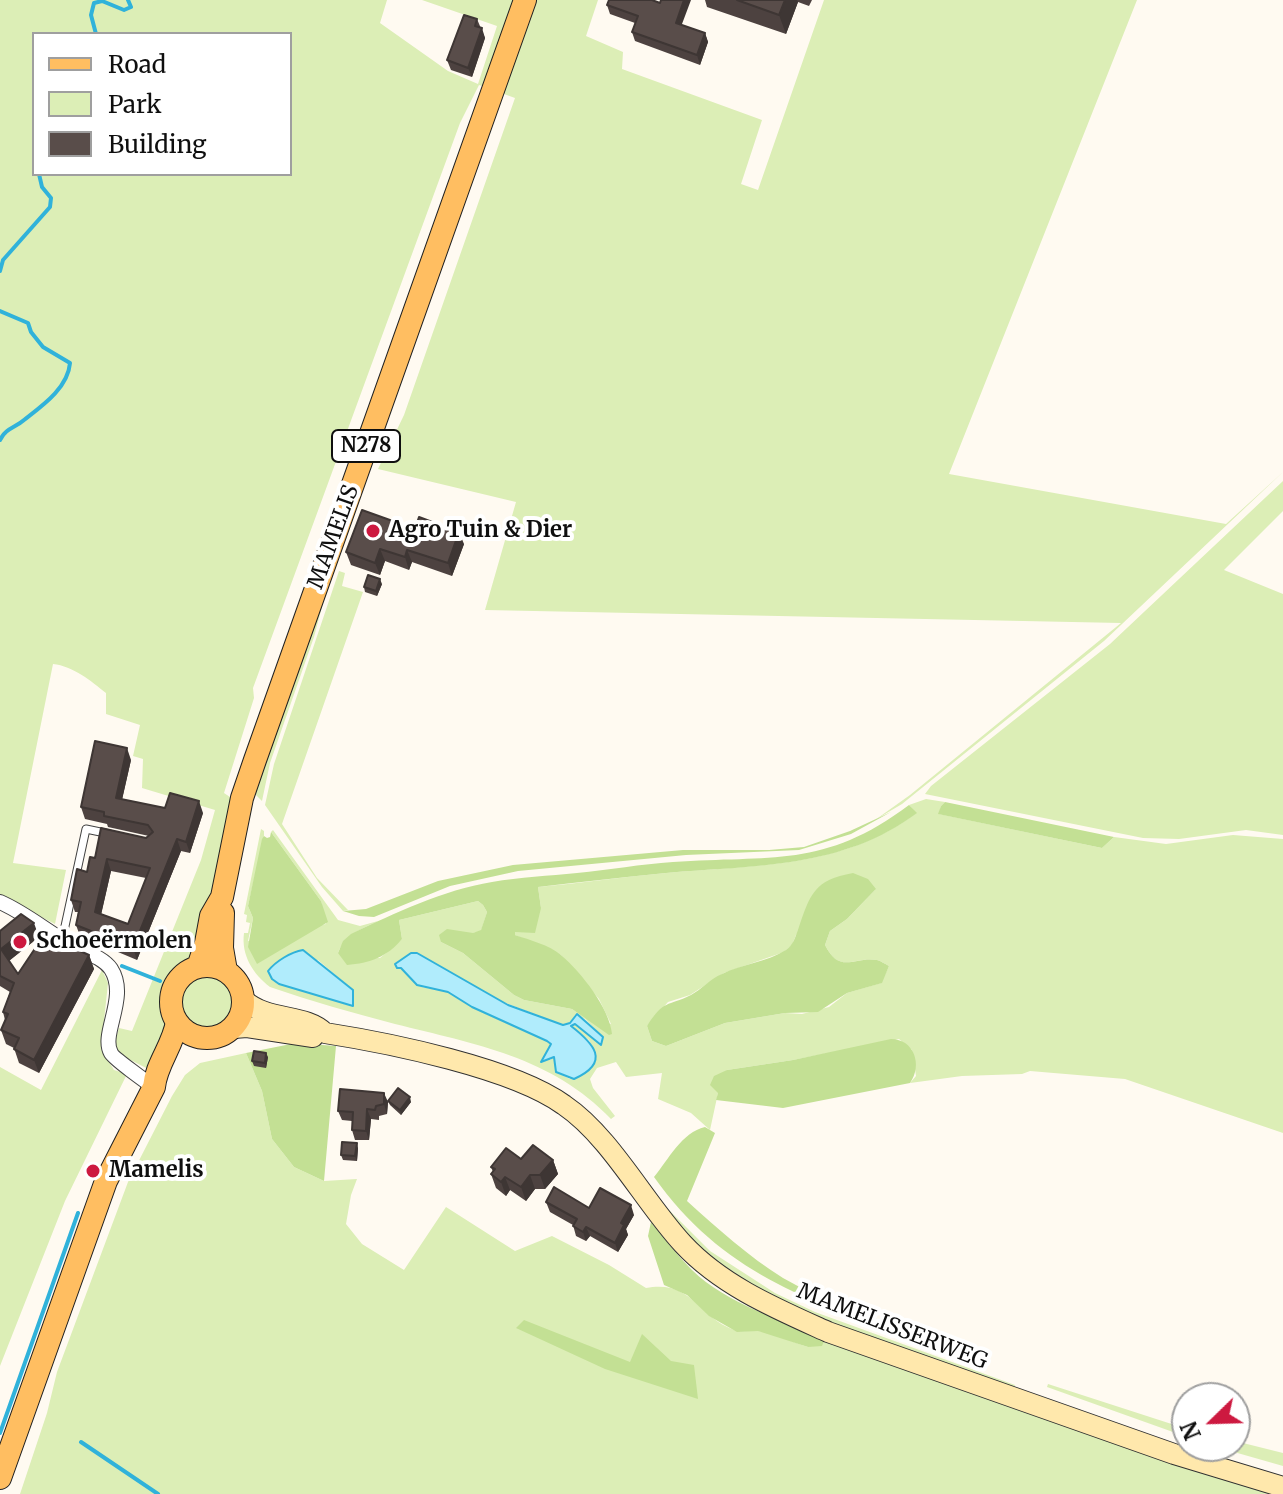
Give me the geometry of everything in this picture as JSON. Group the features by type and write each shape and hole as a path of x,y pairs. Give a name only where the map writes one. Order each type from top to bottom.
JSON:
{"main road":[{"name":"MAMELIS","path":"226,971 222,948 222,897 242,798 525,0"},
{"name":"MAMELIS","path":"198,967 211,916 222,897"},
{"path":"198,967 212,966 226,971"},
{"name":"N278","path":"0,1478 106,1181 154,1087 156,1073 169,1047 177,1022 171,1005 174,987 182,976 198,967"},
{"name":"N278","path":"226,971 238,983 244,1000"},
{"path":"177,1022 187,1032 200,1038 220,1036 234,1028 244,1000"},
{"name":"N278","path":"154,1087 166,1079 182,1055 200,1038"}],"street":[{"path":"3,907 35,920 110,968 115,980 117,1006 108,1037 109,1049 115,1059 154,1087"},
{"name":"MAMELISSERWEG","path":"244,1000 263,1013 318,1026 325,1033 457,1062 526,1085 562,1103 593,1130 683,1244 705,1266 733,1285 788,1314 828,1332 1159,1449 1283,1487"},
{"name":"MAMELISSERWEG","path":"234,1028 318,1037 325,1033"}],"lane":[{"path":"62,940 86,829 125,837"}],"green space":[{"path":"0,0 387,0 380,23 448,71 478,84 497,26 422,0 598,0 586,36 623,52 622,69 762,120 741,184 758,190 824,0 1137,0 949,474 1226,524 1283,472 1104,641 902,804 875,820 1121,623 485,610 516,502 378,469 404,415 515,98 479,85 460,123 253,688 254,698 224,793 233,799 198,949 171,982 166,996 168,1035 152,1071 117,1053 115,1042 119,1028 132,1031 201,860 215,810 142,788 143,759 133,756 140,725 106,714 106,693 81,675 53,664 13,863 66,870 55,924 0,896"},
{"path":"1283,481 1283,511 1224,570 1283,594 1283,835 1246,830 1179,839 1143,838 925,794 931,786 1110,644"},
{"path":"339,571 345,573 342,586 363,592 282,824 317,878 348,910 343,911 322,887 265,805 274,764"},
{"path":"327,588 314,637 270,763 262,801 255,794 258,777"},
{"path":"926,799 945,802 939,814 1102,848 1114,837 1166,844 1233,835 1283,839 1283,1133 1125,1079 1030,1071 910,1083 916,1076 912,1050 899,1039 727,1070 710,1130 691,1113 658,1099 662,1073 626,1077 616,1062 597,1068 590,1079 593,1088 615,1116 611,1119 564,1081 511,1056 270,987 258,976 244,949 244,933 248,933 250,923 246,922 247,915 244,914 261,829 264,836 248,906 253,918 248,941 326,924 321,901 271,832 273,830 338,920 360,926 378,921 350,937 338,953 380,958 402,939 399,920 478,901 487,912 481,931 441,942 463,953 524,1000 572,1009 585,1018 611,1024 599,999 561,955 515,935 514,932 541,908 538,887 797,861 859,844 888,831 916,813 909,805","holes":["876,889 847,919 830,931 825,945 842,962 868,959 889,966 881,983 847,993 829,1007 802,1014 785,1013 725,1023 666,1046 652,1041 647,1026 668,1002 690,995 724,973 784,952 792,945 796,935","417,953 498,1000 563,1025 570,1023 575,1015 585,1019 603,1037 601,1044 575,1024 570,1026 589,1040 595,1052 570,1079 564,1076 554,1057 550,1060 551,1044 547,1041 472,1007 448,992 422,987 399,963","282,959 318,960 353,990 353,1006 275,981 269,969"]},
{"path":"945,802 1114,837 1102,848 938,814"},
{"path":"909,805 917,813 888,831 859,845 797,861 538,887 541,908 535,933 515,932 515,935 551,948 577,971 606,1014 612,1034 609,1035 572,1009 524,1000 514,995 463,953 441,942 439,935 447,929 473,933 481,930 487,912 478,901 399,920 402,939 384,955 371,961 347,965 338,953 343,941 351,934 420,903 474,886 661,863 796,855 850,840"},
{"path":"891,812 851,834 799,850 686,855 518,871 450,886 374,917 343,911 366,909 438,881 513,865 683,850 804,847"},
{"path":"271,832 321,901 328,922 257,964 248,947 253,918 248,906 262,839 264,836 270,837"},
{"path":"853,873 868,879 876,889 847,919 830,931 825,945 842,962 869,959 889,966 882,983 847,993 818,1012 785,1013 725,1023 666,1046 652,1041 647,1026 662,1007 691,995 722,974 786,950 794,941 815,891 830,880"},
{"path":"102,970 108,983 101,1049 114,1070 127,1074 65,1201 0,1366 0,1067 41,1090"},
{"path":"207,977 225,984 232,1002 225,1020 207,1027 189,1020 182,1002 189,984"},
{"path":"891,1039 906,1043 914,1054 916,1069 910,1083 783,1108 716,1100 718,1093 710,1085 714,1076 727,1070 793,1060"},
{"path":"296,1043 336,1046 324,1181 294,1167 272,1139 262,1091 246,1053"},
{"path":"246,1053 262,1091 272,1139 294,1167 324,1181 357,1179 346,1224 362,1244 404,1270 446,1207 515,1251 552,1236 646,1288 662,1287 684,1294 721,1324 734,1330 765,1332 808,1347 825,1338 1157,1459 1274,1494 20,1494 57,1372 128,1182 172,1096 185,1075 200,1063"},
{"path":"705,1127 715,1133 687,1201 745,1251 783,1278 831,1301 914,1333 912,1338 802,1296 769,1279 708,1237 680,1210 654,1177 682,1141"},
{"path":"645,1180 667,1208 710,1251 775,1293 815,1312 1015,1385 1013,1390 822,1321 726,1271 672,1223"},
{"path":"651,1222 686,1264 706,1282 755,1310 825,1338 822,1346 808,1347 758,1331 737,1332 709,1316 687,1295 664,1285 648,1236"},
{"path":"524,1320 630,1362 642,1334 671,1361 694,1365 698,1399 605,1369 516,1328"},
{"path":"1048,1384 1171,1424 1171,1431 1047,1387"},
{"path":"1251,1445 1283,1453 1283,1466 1251,1457"}],"water":[{"path":"303,950 353,990 353,1006 279,984 272,979 268,971 271,967 279,960"},
{"path":"411,953 417,953 508,1005 563,1025 570,1023 577,1014 603,1037 601,1045 575,1024 571,1026 592,1046 596,1059 593,1066 574,1079 556,1072 554,1057 541,1062 551,1044 547,1041 472,1007 448,992 417,985 395,964"}],"building":[{"path":"609,0 652,0 660,3 661,0 684,0 676,23 705,33 697,55 632,32 638,16 607,5"},
{"path":"737,0 785,0 779,15"},
{"path":"464,15 477,19 475,26 482,28 468,68 447,60"},
{"path":"362,510 415,529 419,517 459,532 448,563 407,550 405,557 380,549 375,563 346,552"},
{"path":"368,575 380,579 376,591 364,587"},
{"path":"95,741 127,748 116,798 165,808 170,793 199,801 186,842 177,839 133,948 76,925 81,902 71,900 77,869 87,872 90,857 95,858 101,828 146,838 153,832 148,825 104,816 104,812 81,807","holes":["107,859 150,868 128,924 95,912"]},
{"path":"21,914 34,923 1,949 18,974 44,935 89,955 34,1060 14,1049 19,1038 1,1030 8,1014 3,1012 14,983 0,976 0,931"},
{"path":"254,1051 266,1053 265,1063 252,1061"},
{"path":"398,1088 410,1097 400,1110 388,1101"},
{"path":"340,1089 384,1093 384,1104 376,1106 375,1110 367,1109 366,1131 352,1130 353,1112 338,1111"},
{"path":"342,1142 357,1143 355,1156 341,1155"},
{"path":"533,1145 553,1160 540,1175 530,1175 521,1187 505,1177 501,1182 491,1174 495,1169 491,1167 506,1148 521,1159"},
{"path":"554,1187 589,1208 600,1188 631,1205 615,1243 586,1227 583,1232 573,1226 577,1219 546,1202"}],"waterway":[{"path":"95,32 91,15 94,3 102,1 124,10 131,7 128,0"},
{"path":"0,271 3,260 50,207 51,198 42,187 39,176"},
{"path":"0,311 28,323 43,347 70,363 64,380 53,396 0,440"},
{"path":"122,966 160,981"},
{"path":"0,1433 78,1213"},
{"path":"81,1442 158,1494"}],"place":[{"name":"Agro Tuin & Dier","path":"373,531"},
{"name":"Schoeërmolen","path":"20,942"},
{"name":"Mamelis","path":"93,1171"}]}
